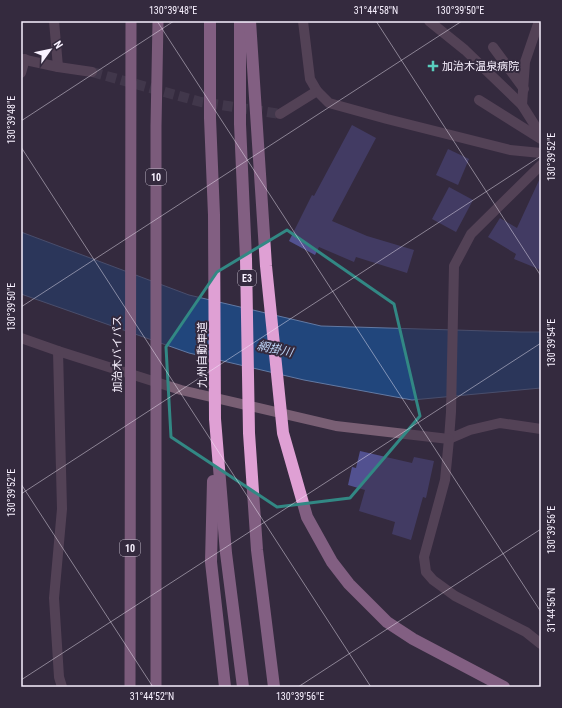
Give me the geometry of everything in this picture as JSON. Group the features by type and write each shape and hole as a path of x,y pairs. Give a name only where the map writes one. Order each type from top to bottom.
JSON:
{"highway":[{"name":"加治木バイパス","path":"130,687 129,408 131,21"},
{"name":"10","path":"156,687 156,126 158,21"},
{"name":"九州自動車道","path":"210,21 210,118 214,215 215,419 226,553 243,687"},
{"name":"E3","path":"240,21 240,124 246,259 249,433 257,550 274,687"},
{"path":"250,21 266,266 283,433 307,517 332,562 349,584 387,622 414,639 504,687"},
{"path":"215,419 211,562 225,687"}],"street":[{"path":"54,21 58,67"},
{"path":"303,21 310,79 317,91 329,103 510,150 541,153"},
{"path":"429,21 465,50 522,105 541,135"},
{"path":"522,105 525,62 539,21"},
{"path":"493,47 524,89"},
{"path":"21,73 23,59 58,67 92,72"},
{"path":"280,114 317,91"},
{"path":"479,100 541,138"},
{"path":"541,166 471,234 454,266 451,412 445,480 424,557 426,572 433,580 455,596 526,632 541,644"},
{"path":"21,338 58,352 181,390 328,424 449,439 470,430 500,423 541,429"},
{"path":"58,352 62,509 54,598 59,677 62,687"}],"highlighted area":[{"path":"287,230 394,304 420,416 350,498 277,507 171,437 166,347 217,272"}],"water":[{"name":"網掛川","path":"21,232 189,295 321,326 541,332 541,388 412,400 304,380 189,353 21,294"}],"building":[{"path":"352,125 376,138 332,221 367,236 414,250 407,273 356,257 354,262 319,247 315,255 289,241 312,195 314,196"},
{"path":"448,149 469,159 458,185 436,175"},
{"path":"541,176 541,270 514,259 516,254 488,237 500,218 517,228"},
{"path":"449,187 473,200 456,232 432,219"},
{"path":"360,451 412,463 414,457 434,461 426,498 423,497 411,540 392,534 395,522 359,511 365,490 348,485 352,467 356,468"}],"tunnel":[{"path":"92,72 201,102 280,114"}],"place":[{"name":"加治木温泉病院","path":"433,66"}]}
